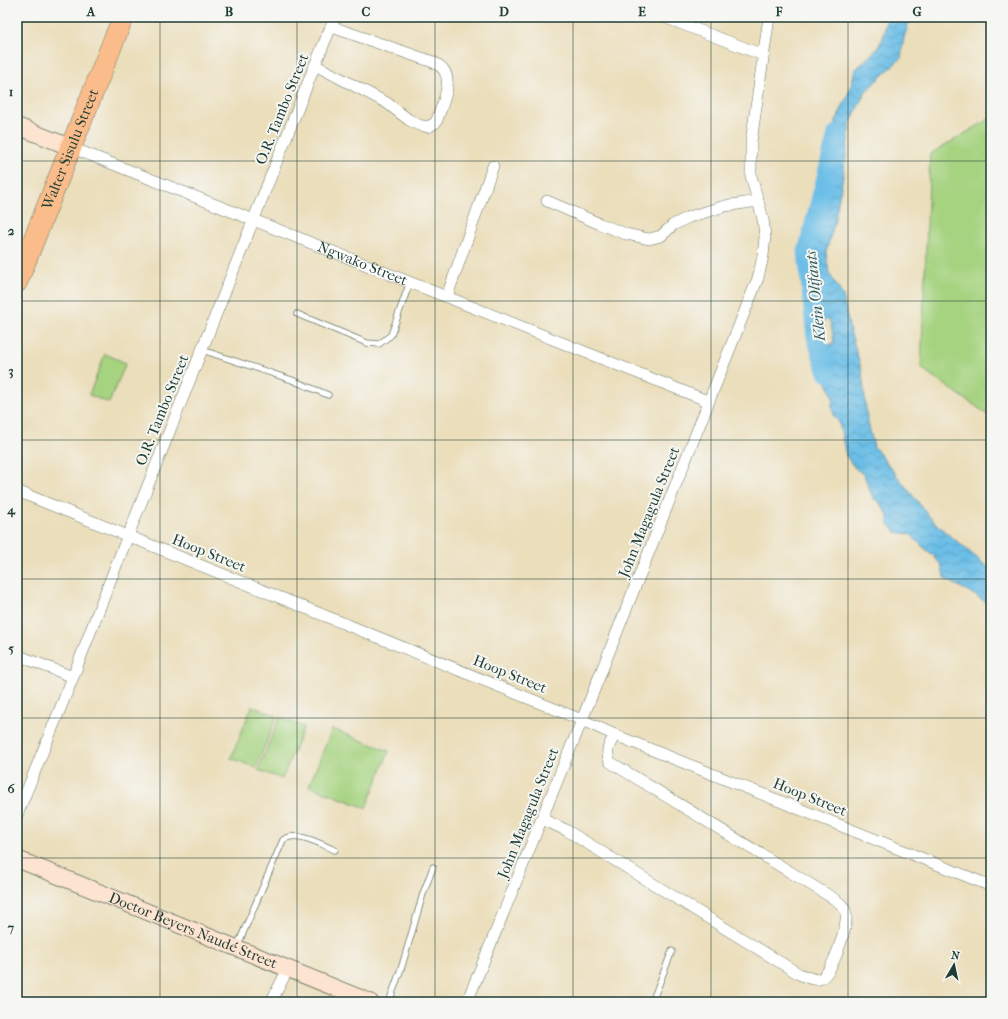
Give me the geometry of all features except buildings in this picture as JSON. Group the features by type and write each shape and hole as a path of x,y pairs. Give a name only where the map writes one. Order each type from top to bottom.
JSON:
{"highway":[{"name":"Walter Sisulu Street","path":"18,275 122,17"}],"street":[{"path":"664,17 763,55"},
{"name":"John Magagula Street","path":"467,1002 582,720 758,278 763,256 765,237 763,220 751,176 751,142 769,17"},
{"path":"315,65 387,103 409,120 419,125 428,127 435,123 447,89 444,70 433,62 333,22"},
{"name":"O.R. Tambo Street","path":"17,815 333,22"},
{"name":"Ngwako Street","path":"17,126 708,401"},
{"path":"447,296 493,166"},
{"path":"547,201 626,234 649,239 661,236 673,225 689,217 725,206 758,201"},
{"name":"Hoop Street","path":"17,491 991,886"},
{"path":"17,655 73,677"},
{"path":"542,819 566,830 799,974 808,978 819,979 826,975 834,960 841,941 846,916 843,905 610,762 607,755 608,749 615,734"},
{"name":"Doctor Beyers Naudé Street","path":"17,859 370,1002"},
{"path":"271,1002 288,968"}],"lane":[{"path":"297,314 367,342 379,344 391,335 410,282"},
{"path":"202,350 292,380 328,395"},
{"path":"237,948 283,840 289,836 304,838 335,850"},
{"path":"389,1002 402,966 423,894 433,867"},
{"path":"652,1002 672,951"}],"green space":[{"path":"991,118 991,417 921,368 930,154"},
{"path":"105,354 126,363 109,403 89,395"},
{"path":"252,706 277,716 256,768 231,758"},
{"path":"280,717 304,727 282,779 258,770"},
{"path":"332,729 389,751 366,808 309,786"}],"water":[{"path":"887,17 911,17 904,37 901,58 865,92 850,124 844,171 834,224 826,252 829,273 843,296 850,331 862,371 867,419 874,447 933,521 991,570 991,605 945,579 941,565 933,555 910,534 896,532 889,524 887,513 879,502 873,498 864,475 855,468 846,456 839,422 834,416 832,406 833,397 817,359 817,350 822,343 828,346 834,342 831,325 828,319 818,324 818,320 811,314 807,296 808,285 816,272 819,229 828,207 833,180 833,164 829,152 828,139 850,90 855,70 877,49 883,38"}],"waterway":[{"name":"Klein Olifants","path":"827,372 816,337 807,252 837,134"}]}
